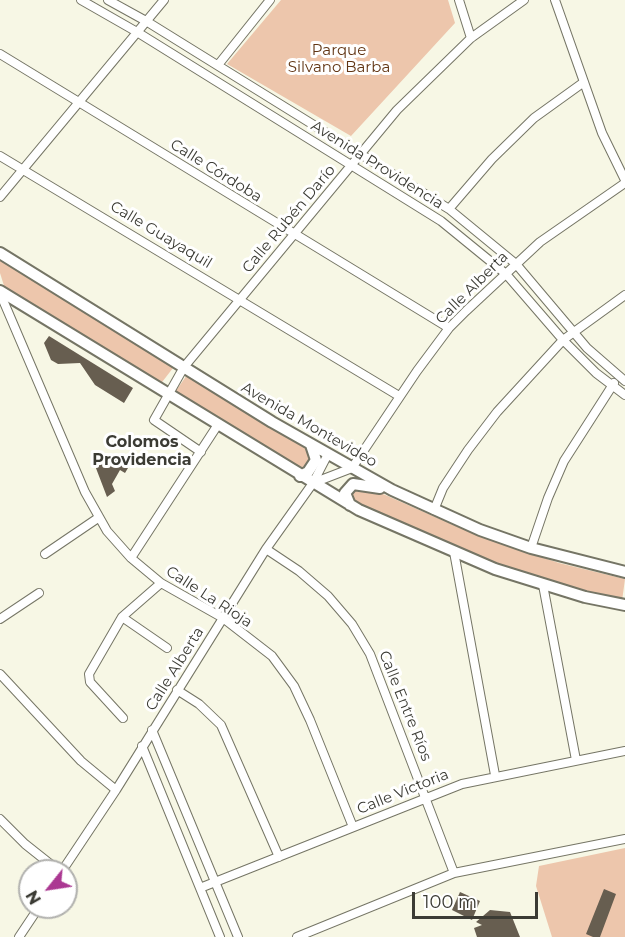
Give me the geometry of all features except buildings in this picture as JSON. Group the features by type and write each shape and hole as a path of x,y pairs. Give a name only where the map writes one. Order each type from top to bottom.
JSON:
{"street":[{"name":"Avenida Providencia","path":"81,0 138,32 441,221 506,274 563,340 612,386 625,395"},
{"name":"Avenida Providencia","path":"108,0 218,65 449,209 516,264 573,332 622,379"},
{"path":"0,197 164,0"},
{"path":"218,65 270,0"},
{"path":"459,0 471,38"},
{"name":"Calle Rubén Darío","path":"201,452 155,423 167,395 184,367 397,110 471,38 524,0"},
{"path":"555,0 602,133 625,181"},
{"name":"Calle Córdoba","path":"0,54 449,328"},
{"path":"449,209 492,159 534,118 584,82"},
{"name":"Calle Guayaquil","path":"0,156 24,168 399,396"},
{"name":"Calle Alberta","path":"352,468 399,396 449,328 516,264 569,220 625,181"},
{"name":"Avenida Montevideo","path":"0,253 311,445 392,490 434,510 531,548 625,572"},
{"path":"0,292 350,505 404,532 543,585 625,605"},
{"name":"Calle La Rioja","path":"0,292 98,518 130,558 161,583 223,618 272,656 294,686 353,827"},
{"path":"434,510 443,488 482,430 563,340 625,295"},
{"path":"531,548 548,498 564,461 612,386 622,379"},
{"path":"130,558 218,426"},
{"path":"300,476 308,472 316,460 311,445"},
{"name":"Calle Alberta","path":"69,859 116,790 266,549 313,483 328,454"},
{"path":"313,483 352,468"},
{"path":"350,505 345,493 353,484 392,490"},
{"path":"45,554 98,518"},
{"name":"Calle Entre Ríos","path":"266,549 314,582 340,610 362,639 379,672 454,873"},
{"path":"454,552 495,775"},
{"path":"123,718 88,678 122,617 161,583"},
{"path":"543,585 576,760"},
{"path":"0,619 39,593"},
{"path":"122,617 167,648"},
{"path":"0,674 81,761 116,790"},
{"path":"177,690 199,704 221,725 279,856"},
{"path":"152,730 238,937"},
{"path":"142,746 220,937"},
{"name":"Calle Victoria","path":"200,888 425,797 495,775 625,751"},
{"path":"0,819 25,844 45,859"},
{"path":"297,937 454,873 625,839"},
{"path":"19,937 31,919"}],"green space":[{"name":"Parque Silvano Barba","path":"281,0 448,0 455,23 351,136 227,64"},
{"path":"0,258 173,368 159,386 5,289 0,273"},
{"path":"187,375 311,451 313,458 307,472 175,392"},
{"path":"358,483 474,534 559,563 625,579 622,601 512,570 366,508 347,496"},
{"path":"625,848 625,937 552,937 536,886 539,866"}],"district":[{"name":"Colomos Providencia","path":"142,451"}]}
